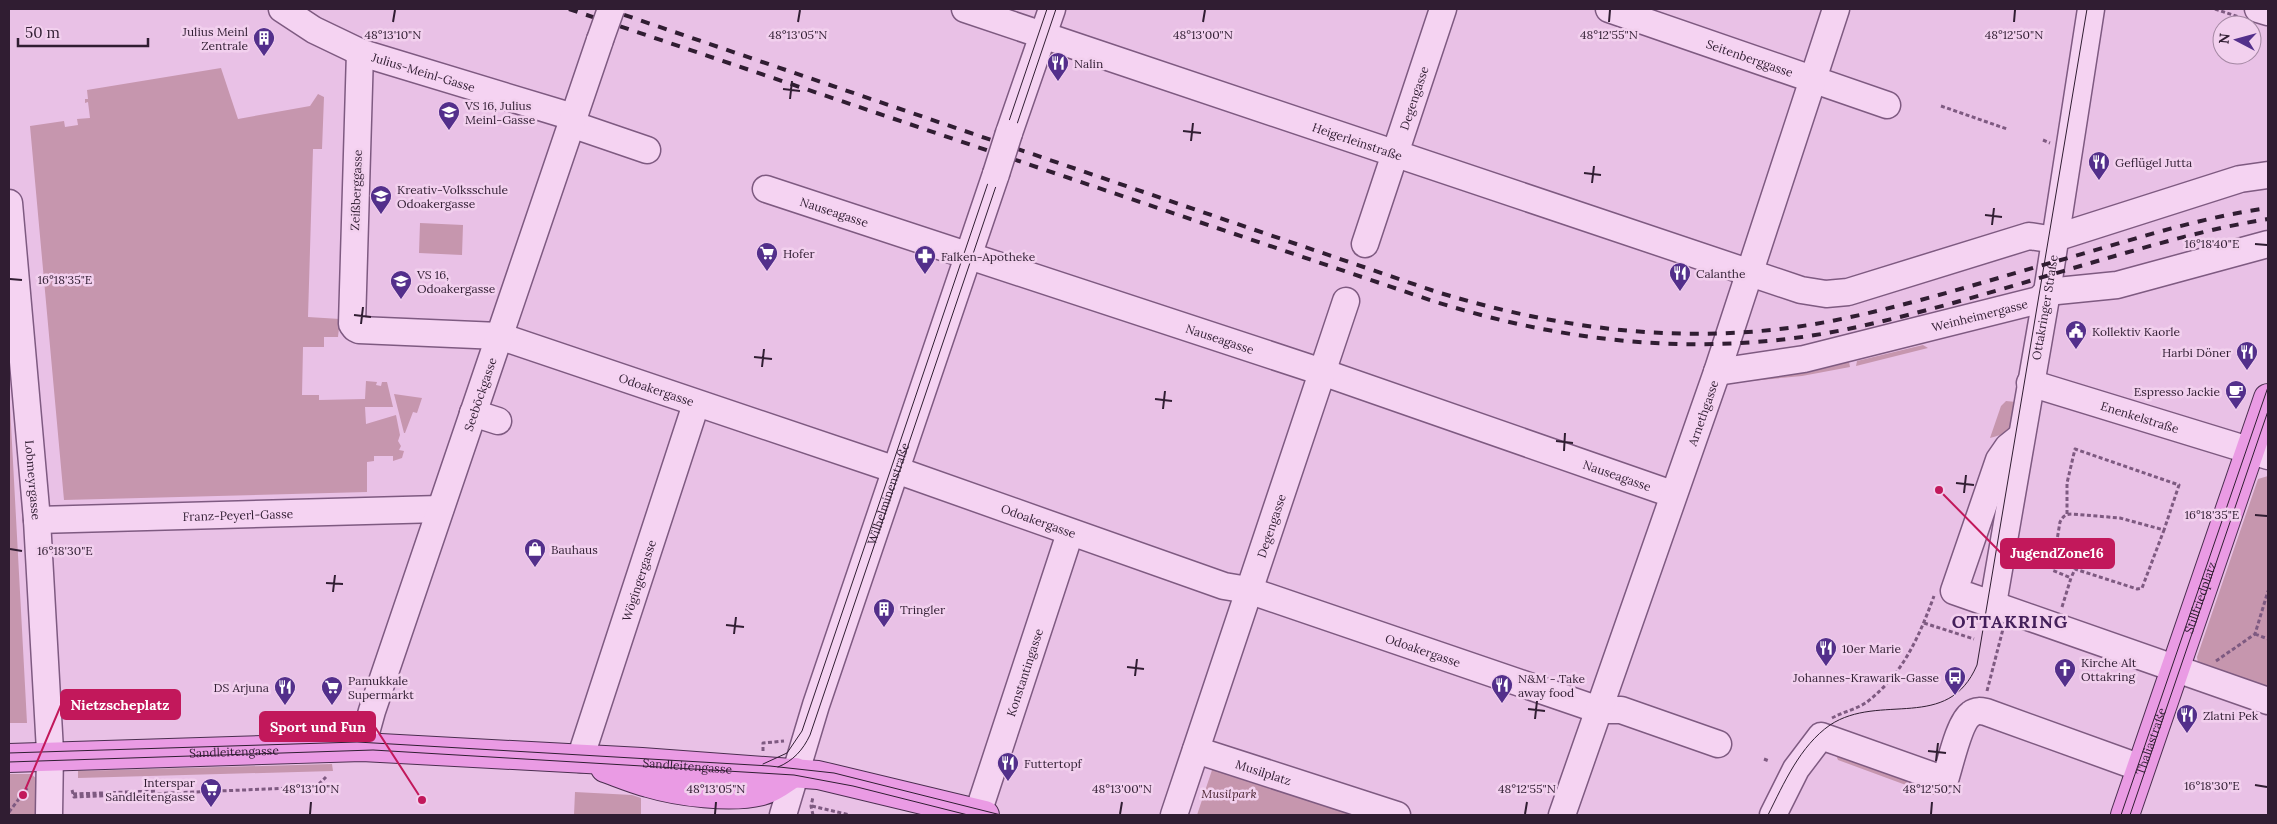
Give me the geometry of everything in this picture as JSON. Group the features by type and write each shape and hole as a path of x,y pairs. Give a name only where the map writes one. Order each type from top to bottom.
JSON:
{"main road":[{"path":"2259,454 2268,398"},
{"name":"Stillfriedplatz","path":"2176,668 2259,454"},
{"name":"Thaliastraße","path":"2125,815 2176,668"},
{"name":"Sandleitengasse","path":"9,758 362,747 580,759 795,772 824,776 981,814"}],"street":[{"name":"Julius-Meinl-Gasse","path":"282,9 314,30 360,52 572,121"},
{"name":"Seeböckgasse","path":"362,747 372,711 440,509 611,9"},
{"name":"Heigerleinstraße","path":"965,9 1748,274"},
{"path":"1043,34 1052,9"},
{"name":"Degengasse","path":"1365,244 1443,9"},
{"name":"Seitenberggasse","path":"1611,9 1887,105"},
{"name":"Arnethgasse","path":"1562,815 1672,494 1716,372 1836,9"},
{"name":"Ottakringer Straße","path":"1995,611 2020,437 2047,292 2052,239 2091,9"},
{"path":"2258,9 2268,12"},
{"name":"Wilhelminenstraße","path":"783,815 795,772 1043,34"},
{"name":"Zeißberggasse","path":"354,328 352,324 360,52"},
{"path":"572,121 647,150"},
{"path":"1748,274 1801,290 1848,292 2029,236 2052,239 2240,179 2268,175"},
{"name":"Nauseagasse","path":"766,189 1322,372 1672,494"},
{"name":"Lobmeyrgasse","path":"9,203 37,520 50,756 49,815"},
{"name":"Weinheimergasse","path":"1716,372 1804,360 2039,300 2047,292 2117,285 2268,244"},
{"name":"Degengasse","path":"1196,750 1346,301"},
{"name":"Odoakergasse","path":"354,328 359,330 499,336 896,470 1224,586 1248,590 1599,710 1621,710 1718,744"},
{"name":"Enenkelstraße","path":"2030,384 2259,454"},
{"name":"Wögingergasse","path":"580,759 696,404"},
{"path":"473,413 498,421"},
{"path":"2020,437 2008,447 1999,460 1954,591 1995,611 2176,668 2268,701"},
{"name":"Franz-Peyerl-Gasse","path":"37,520 440,509"},
{"name":"Konstantingasse","path":"981,814 1070,533"},
{"path":"1773,815 1796,769 1825,728 1945,780 1966,719 1973,712 1984,712 2141,768"},
{"path":"1174,815 1196,750"},
{"name":"Musilplatz","path":"1196,750 1397,815"}],"path":[{"path":"1941,106 2008,129"},
{"path":"2061,610 2075,569 2137,589 2142,588 2179,485 2075,449 2067,483 2067,514 2060,522 2052,570 2071,578"},
{"path":"2067,514 2120,518 2164,530"},
{"path":"2209,665 2255,634 2268,591"},
{"path":"1825,728 1866,702 1890,681 1908,658 1935,593"},
{"path":"1984,712 1995,611"},
{"path":"1924,623 1974,638"},
{"path":"2255,634 2268,639"},
{"path":"1764,759 1769,761"},
{"path":"74,797 316,787 326,777"},
{"path":"9,812 30,784"},
{"path":"65,794 155,791 155,794"},
{"path":"147,794 147,799"},
{"path":"811,806 850,815"}],"green space":[{"path":"221,68 238,119 310,106 318,94 324,97 322,149 313,149 308,317 340,319 338,337 324,337 324,347 303,347 302,395 319,395 319,400 365,399 366,381 377,382 376,385 381,386 382,382 387,382 393,407 365,407 366,424 396,415 400,435 398,441 401,446 399,450 404,451 402,458 393,461 393,456 374,456 374,461 367,462 367,492 64,500 30,126 64,121 65,127 78,125 77,119 90,118 88,102 85,103 85,99 88,99 87,90"},
{"path":"420,223 463,225 462,255 419,253"},
{"path":"1923,345 1928,348 1856,366 1857,361"},
{"path":"1849,362 1850,367 1802,376 1741,382"},
{"path":"9,387 27,723 9,723"},
{"path":"394,394 422,398 417,413 413,412 405,433 404,433"},
{"path":"2006,401 2016,402 2012,426 2005,433 1990,438 2001,406"},
{"path":"2268,476 2268,689 2198,664 2197,657 2258,479"},
{"path":"1835,753 1941,787 1939,792 1933,795 1838,760"},
{"path":"332,764 333,771 78,778 78,771"},
{"name":"Musilpark","path":"1214,764 1363,815 1197,815"},
{"path":"9,774 31,774 37,779 38,815 9,815"},
{"path":"575,792 632,795 641,798 641,815 574,815"}],"tram line":[{"path":"763,764 787,753 802,731 1047,9"},
{"path":"778,767 788,762 797,754 810,735 1056,9"},
{"path":"1768,815 1801,754 1830,725 1849,716 1870,711 1931,705 1949,698 1964,686 1977,665 2087,9"},
{"path":"2121,815 2268,387"},
{"path":"2130,815 2268,411"},
{"path":"9,753 357,742 770,766 834,773 1001,815"},
{"path":"9,762 373,750 794,775 853,786 968,815"}],"railway":[{"path":"569,9 1433,301 1535,328 1587,336 1639,342 1691,344 1744,343 1796,338 1848,329 1944,306 2184,237 2268,219"},
{"path":"607,9 1437,292 1538,318 1589,326 1640,332 1691,334 1794,327 1846,318 1899,306 2161,231 2241,212 2268,208"}],"place":[{"name":"Julius Meinl Zentrale","path":"264,57"},
{"name":"Nalin","path":"1058,82"},
{"name":"VS 16, Julius Meinl-Gasse","path":"449,131"},
{"name":"Geflügel Jutta","path":"2099,181"},
{"name":"Kreativ-Volksschule Odoakergasse","path":"381,215"},
{"name":"Hofer","path":"767,272"},
{"name":"Falken-Apotheke","path":"925,275"},
{"name":"Calanthe","path":"1680,292"},
{"name":"VS 16, Odoakergasse","path":"401,300"},
{"name":"Kollektiv Kaorle","path":"2076,350"},
{"name":"Harbi Döner","path":"2247,371"},
{"name":"Espresso Jackie","path":"2236,410"},
{"name":"JugendZone16","path":"1939,490"},
{"name":"Bauhaus","path":"535,568"},
{"name":"Tringler","path":"884,628"},
{"name":"10er Marie","path":"1826,667"},
{"name":"Kirche Alt Ottakring","path":"2065,688"},
{"name":"Johannes-Krawarik-Gasse","path":"1955,696"},
{"name":"N&M - Take away food","path":"1502,704"},
{"name":"DS Arjuna","path":"285,706"},
{"name":"Pamukkale Supermarkt","path":"332,706"},
{"name":"Zlatni Pek","path":"2187,734"},
{"name":"Futtertopf","path":"1008,782"},
{"name":"Nietzscheplatz","path":"23,795"},
{"name":"Sport und Fun","path":"422,800"},
{"name":"Interspar Sandleitengasse","path":"211,808"}],"district":[{"name":"OTTAKRING","path":"2010,621"}]}
